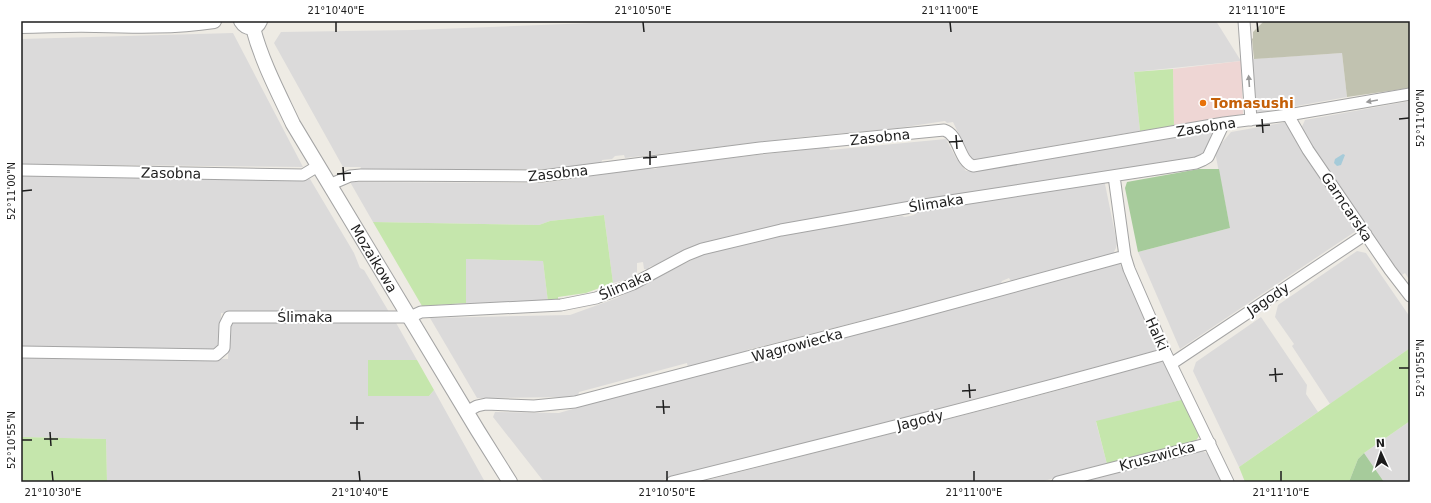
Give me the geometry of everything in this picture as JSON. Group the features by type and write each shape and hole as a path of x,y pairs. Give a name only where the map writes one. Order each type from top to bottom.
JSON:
{"street":[{"path":"21,26 94,24 145,26 194,24 214,21"},
{"path":"1244,21 1244,36 1252,120"},
{"name":"Mozaikowa","path":"252,23 258,45 272,81 293,124 466,412 510,482"},
{"name":"Zasobna","path":"329,185 350,176 361,175 542,176 760,148 944,130 951,134 967,163 973,166 1224,123 1288,115 1410,94"},
{"name":"Garncarska","path":"1288,115 1308,150 1410,296"},
{"name":"Ślimaka","path":"21,352 216,354 224,348 225,325 229,317 410,317 421,312 561,305 596,298 633,284 687,255 702,249 781,230 919,205 1196,163 1208,157 1224,123"},
{"name":"Zasobna","path":"21,170 303,175 318,166"},
{"name":"Halki","path":"1114,176 1125,256 1134,283 1168,359 1228,482"},
{"name":"Jagody","path":"672,482 988,402 1168,359 1366,234"},
{"name":"Wągrowiecka","path":"466,412 477,406 486,404 534,406 575,402 875,324 1125,256"},
{"name":"Kruszwicka","path":"1058,482 1210,443"}],"shaded area":[{"path":"642,21 1216,21 1241,61 1134,72 1140,131 1041,148 1037,150 971,160 953,122 947,123 945,121 898,128 803,137 625,158 624,155 615,156 612,159 602,160 601,164 546,169 360,170 361,167 343,167 274,43 281,32 413,30"},
{"path":"1264,21 1410,21 1410,88 1347,97 1342,53 1254,59 1252,39 1253,32"},
{"path":"233,33 303,167 21,164 21,39"},
{"path":"1342,53 1347,97 1257,113 1251,59"},
{"path":"1241,61 1243,114 1174,126 1173,69"},
{"path":"1410,101 1410,281 1405,273 1399,277 1300,131 1305,120"},
{"path":"1287,122 1328,182 1327,191 1334,192 1359,229 1180,349 1138,252 1230,228 1215,152 1216,150 1231,132"},
{"path":"1216,129 1203,157 916,202 915,200 738,234 688,249 649,267 649,269 644,269 643,262 637,263 637,275 613,283 604,215 550,221 539,225 373,222 350,182 543,183 647,168 655,169 660,167 739,157 829,147 830,150 946,139 956,158 966,171"},
{"path":"21,175 310,179 354,253 360,268 364,270 389,312 221,313 220,343 213,350 21,348"},
{"path":"1104,181 1117,243 1113,254 1011,281 1009,278 1002,281 1000,285 747,350 747,352 688,368 687,363 579,392 578,396 477,398 430,318 570,315 617,298 702,255 735,246 860,219 872,220 902,216 905,217 935,208"},
{"path":"1357,251 1366,253 1410,317 1410,348 1330,404 1292,346 1294,344 1275,317 1278,305"},
{"path":"466,259 543,261 548,302 466,303"},
{"path":"1119,262 1162,352 655,482 544,482 493,417 495,412 559,413 576,408 577,406"},
{"path":"1261,317 1307,385 1306,394 1318,412 1239,467 1193,371 1196,362"},
{"path":"229,321 395,321 417,360 368,360 429,396 434,390 485,482 107,482 106,439 21,437 21,356 228,359"},
{"path":"1161,360 1166,361 1185,399 1096,422 1107,464 1040,482 700,482 1003,405 1086,383 1085,379"},
{"path":"1410,421 1410,482 1384,482 1364,453"},
{"path":"1201,450 1211,456 1224,482 1080,482"}],"green space":[{"path":"1173,69 1174,126 1140,131 1134,72"},
{"path":"1199,169 1219,169 1230,228 1138,252 1125,188 1127,182"},
{"path":"604,215 613,283 586,293 558,297 558,301 548,302 543,261 466,259 466,303 422,306 373,222 539,225 550,221"},
{"path":"1410,348 1410,421 1364,453 1358,459 1349,482 1245,482 1239,467"},
{"path":"368,360 417,360 434,390 429,396 368,396"},
{"path":"1185,399 1201,433 1195,442 1107,464 1096,421"},
{"path":"21,437 106,439 107,482 21,482"},
{"path":"1364,453 1384,482 1349,482 1358,459"}],"water":[{"path":"1343,154 1345,155 1341,165 1337,166 1334,163 1335,159"}],"place":[{"name":"Tomasushi","path":"1203,103"}]}
